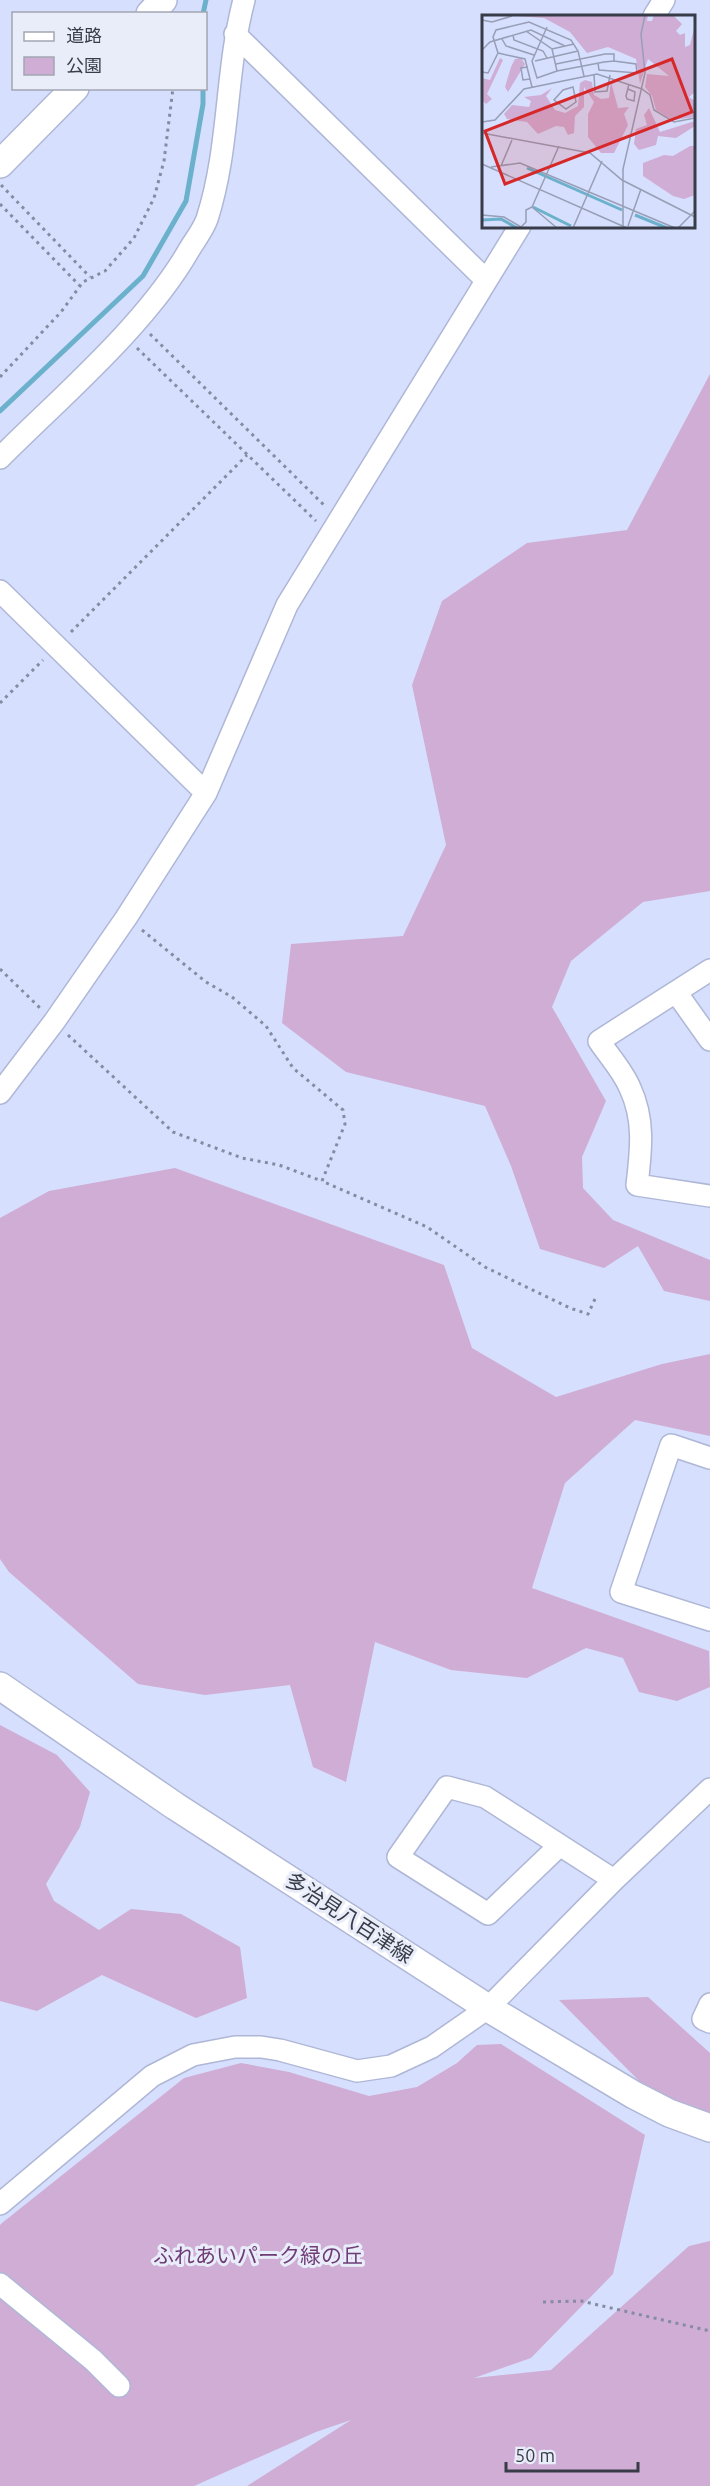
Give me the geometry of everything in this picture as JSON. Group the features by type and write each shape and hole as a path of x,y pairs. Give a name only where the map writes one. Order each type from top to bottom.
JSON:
{"main road":[{"path":"152,12 163,0"},
{"path":"0,164 73,90"},
{"name":"多治見八百津線","path":"0,1686 175,1806 488,2008 669,2113 710,2128"}],"street":[{"path":"0,458 130,327 177,271 206,221 220,168 235,34 244,0"},
{"path":"655,15 664,0"},
{"path":"235,34 486,280"},
{"path":"0,1093 54,1022 126,918 206,793 286,604 519,228"},
{"path":"0,591 206,793"},
{"path":"710,970 599,1041 630,1087 638,1108 642,1144 637,1185 710,1196"},
{"path":"676,992 710,1040"},
{"path":"710,1458 671,1445 621,1592 710,1620"},
{"path":"559,1846 488,1914 398,1857 447,1787 485,1797 614,1880"},
{"path":"0,2204 152,2076 193,2055 235,2047 261,2047 357,2071 391,2066 432,2048 488,2008 614,1880 710,1790"},
{"path":"710,2004 703,2019 710,2022"},
{"path":"0,2284 93,2360 119,2386"}],"path":[{"path":"0,377 61,312 80,286 105,271 134,238 153,198 164,161 173,90"},
{"path":"0,184 91,278"},
{"path":"0,204 80,286"},
{"path":"130,327 247,455 330,535"},
{"path":"130,327 322,504 341,516"},
{"path":"0,703 247,455"},
{"path":"126,918 206,982 232,997 266,1026 293,1068 343,1110 345,1124 322,1180"},
{"path":"0,969 173,1132 242,1158 279,1165 322,1180 427,1227 485,1267 570,1308 588,1314 595,1299"},
{"path":"543,2302 581,2301 710,2331"}],"green space":[{"path":"710,374 710,891 643,902 571,961 552,1007 606,1101 582,1157 583,1188 613,1220 710,1260 710,1301 664,1291 638,1246 604,1268 540,1249 511,1166 485,1106 346,1072 282,1023 291,944 403,936 446,845 412,685 442,601 527,543 627,530"},
{"path":"175,1168 444,1265 472,1348 556,1397 662,1364 710,1354 710,1436 635,1420 565,1483 532,1588 709,1651 710,1687 677,1701 639,1692 623,1658 586,1648 527,1678 451,1670 375,1642 346,1782 313,1767 290,1685 205,1695 138,1684 9,1572 0,1559 0,1218 49,1191"},
{"path":"0,1725 57,1755 90,1792 80,1827 46,1884 54,1901 99,1930 131,1909 181,1914 240,1947 247,1998 196,2018 102,1975 37,2011 0,2001"},
{"path":"648,1997 710,2053 710,2134 652,2094 559,2000"},
{"name":"ふれあいパーク緑の丘","path":"501,2044 645,2135 613,2274 531,2358 474,2378 551,2370 689,2246 710,2241 710,2486 247,2486 351,2420 316,2432 194,2486 0,2486 0,2225 2,2223 184,2078 241,2063 289,2072 369,2096 417,2087 457,2063 477,2045"}],"waterway":[{"path":"203,12 206,0"},
{"path":"0,411 143,276 186,201 203,104 203,90"}]}
